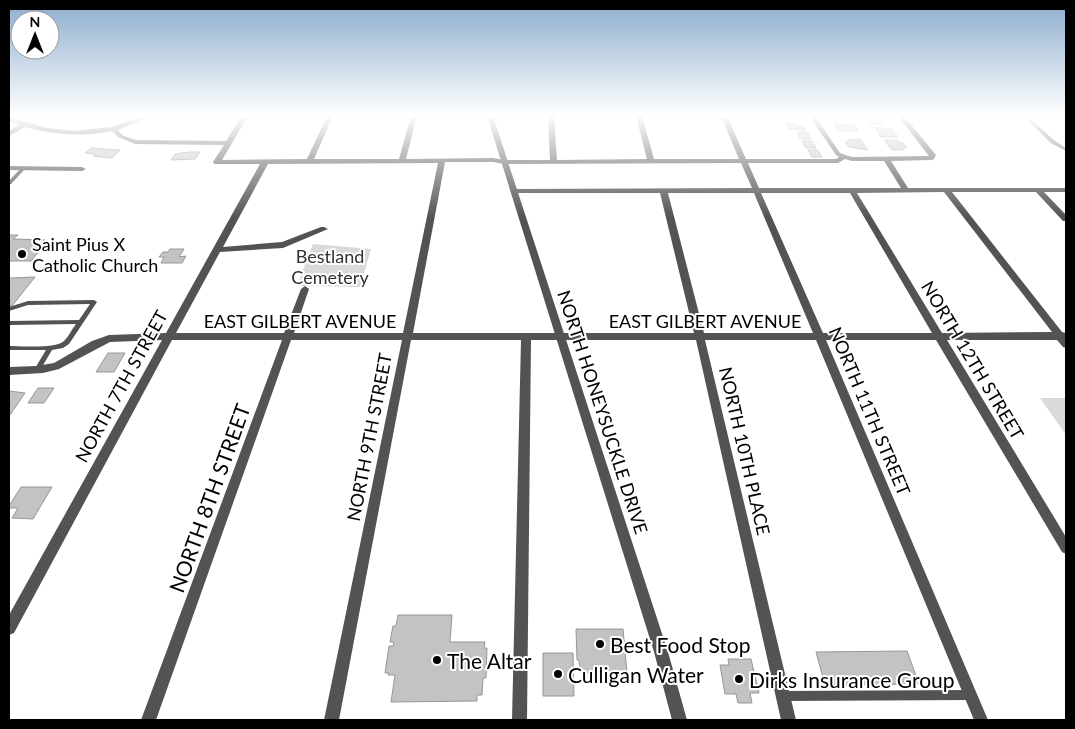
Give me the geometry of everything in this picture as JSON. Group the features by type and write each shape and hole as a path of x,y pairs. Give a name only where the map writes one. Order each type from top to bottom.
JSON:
{"street":[{"path":"224,150 217,162 402,160 746,162 838,161 844,157"},
{"path":"310,161 315,150"},
{"path":"402,160 405,150"},
{"name":"NORTH HONEYSUCKLE DRIVE","path":"500,150 661,652 680,720"},
{"path":"553,150 554,162"},
{"path":"648,150 651,162"},
{"name":"NORTH 11TH STREET","path":"740,150 981,720"},
{"path":"835,150 838,154 852,159 886,160 932,158 933,154 930,150"},
{"name":"NORTH 9TH STREET","path":"332,720 442,160"},
{"path":"886,160 906,190"},
{"name":"NORTH 7TH STREET","path":"9,628 265,162"},
{"path":"9,168 82,169"},
{"path":"514,190 1066,190"},
{"name":"NORTH 10TH PLACE","path":"663,190 700,337 789,720"},
{"name":"NORTH 12TH STREET","path":"852,190 1066,548"},
{"path":"946,190 1063,336 1066,344"},
{"path":"1038,190 1066,219"},
{"path":"216,250 266,248 302,239 324,229"},
{"name":"NORTH 8TH STREET","path":"149,720 305,289"},
{"name":"EAST GILBERT AVENUE","path":"9,371 37,370 64,363 100,341 108,338 134,336 406,338 1063,336"},
{"path":"520,720 526,337"}],"lane":[{"path":"9,183 23,169"},
{"path":"9,308 28,303 94,302 67,342 61,346 50,348 9,348"},
{"path":"9,323 81,322"},
{"path":"37,370 50,348"},
{"path":"783,696 970,696"}],"green space":[{"name":"Bestland Cemetery","path":"313,244 371,249 360,287 297,286"},
{"path":"1040,398 1066,398 1066,435"}],"building":[{"path":"89,150 120,150 112,158 85,153"},
{"path":"808,150 818,150 822,157 812,157"},
{"path":"200,152 195,159 171,160 175,154"},
{"name":"Saint Pius X Catholic Church","path":"9,235 18,235 13,239 45,240 38,248 42,248 31,261 9,261"},
{"path":"170,249 184,249 179,257 186,256 182,263 161,263 164,257 159,257 163,252 168,252"},
{"name":"Saint Pius X Catholic Church","path":"35,277 12,306 9,306 9,278"},
{"path":"108,353 125,353 114,372 96,372"},
{"path":"38,388 54,388 44,403 28,403"},
{"path":"9,391 25,393 10,415 9,415"},
{"path":"21,487 52,487 33,519 12,518 18,508 9,508 9,506"},
{"name":"The Altar","path":"398,615 452,615 450,642 485,642 484,648 487,648 486,678 483,678 482,695 477,695 477,701 391,702 395,675 385,673 389,646 393,646 394,642 390,642 393,626 396,626"},
{"name":"Best Food Stop","path":"576,629 623,629 627,673 580,673 579,660 577,660"},
{"path":"907,651 919,684 825,685 816,652"},
{"name":"Culligan Water","path":"543,653 573,653 574,696 543,696"},
{"name":"Dirks Insurance Group","path":"728,659 751,659 759,693 750,693 752,703 738,703 736,694 725,694 720,665 729,665"}],"place":[{"name":"Saint Pius X Catholic Church","path":"22,254"},
{"name":"Best Food Stop","path":"600,644"},
{"name":"The Altar","path":"437,660"},
{"name":"Culligan Water","path":"558,674"},
{"name":"Dirks Insurance Group","path":"739,679"}]}
